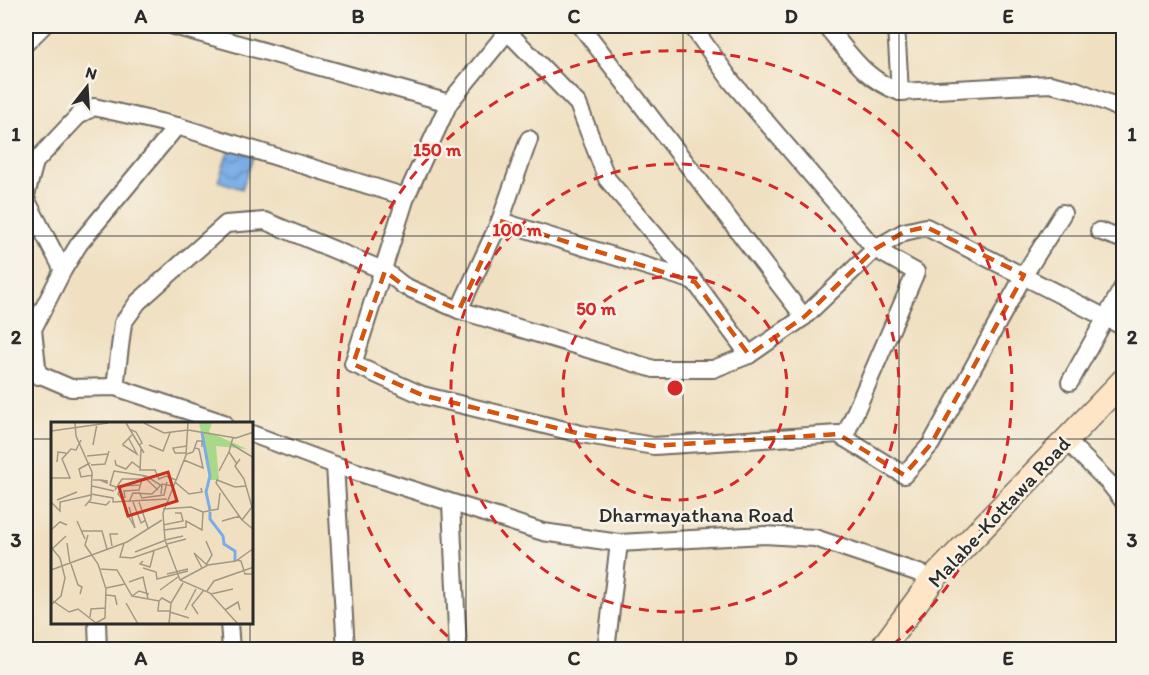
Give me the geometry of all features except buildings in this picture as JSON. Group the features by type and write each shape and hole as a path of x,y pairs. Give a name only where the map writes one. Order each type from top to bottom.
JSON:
{"main road":[{"name":"Malabe-Kottawa Road","path":"881,650 934,578 1124,380"}],"street":[{"path":"26,43 43,26"},
{"path":"174,26 449,103"},
{"path":"581,26 804,317"},
{"path":"692,26 732,82 875,249 916,272 844,438"},
{"path":"826,26 868,76 900,92 1050,84 1076,90 1113,105 1124,113"},
{"path":"896,26 900,92"},
{"path":"749,355 695,282 607,179 578,104 509,28 449,103 405,197 385,271 353,364 422,395 581,434 654,446 838,434 904,475 931,444 1024,275 1063,213"},
{"path":"63,270 26,197 35,162 80,114 94,107 177,126 405,197"},
{"path":"177,126 79,244 63,270 33,329 32,372 72,388 115,387 214,421"},
{"path":"459,310 500,221 529,139"},
{"path":"115,387 123,323 138,302 226,224 265,221 385,271 404,286 459,310 654,369 713,369 749,355 804,317 875,249 904,232 926,227 1124,327"},
{"path":"500,221 695,282"},
{"path":"1099,231 1124,240"},
{"path":"1070,381 1124,285"},
{"name":"Dharmayathana Road","path":"254,435 335,465 543,532 619,543 764,535 815,538 934,578"},
{"path":"1066,440 1109,483 1124,502"},
{"path":"335,465 346,650"},
{"path":"451,504 458,650"},
{"path":"606,650 619,543"},
{"path":"97,624 98,650"},
{"path":"229,624 231,650"}],"highlighted area":[{"path":"500,221 695,282 749,355 804,317 875,249 904,232 926,227 1024,275 931,444 904,475 838,434 654,446 581,434 422,395 353,364 385,271 404,286 459,310"}],"water":[{"path":"230,147 254,154 242,189 218,181"}]}
